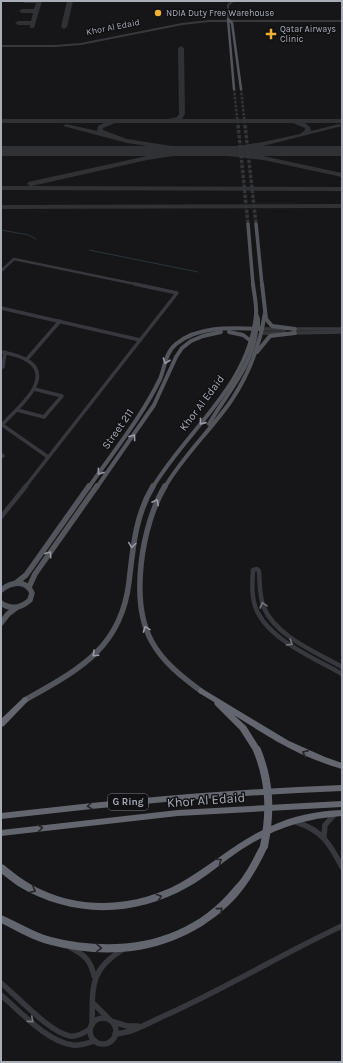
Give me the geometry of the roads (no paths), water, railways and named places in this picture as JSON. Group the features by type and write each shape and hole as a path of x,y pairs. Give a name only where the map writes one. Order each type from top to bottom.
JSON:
{"highway":[{"path":"1,919 36,936 63,944 92,948 128,948 164,941 182,934 201,924 234,897 245,882 264,846 269,821 269,785 266,770 257,750 243,728 202,691"},
{"path":"202,691 284,742 315,757 342,766"},
{"path":"1,718 25,700"},
{"path":"1,724 25,700"},
{"name":"Khor Al Edaid","path":"1,816 184,797 298,789 342,788"},
{"name":"Khor Al Edaid","path":"1,833 178,813 342,804"},
{"path":"1,868 15,880 32,890 60,901 93,907 125,905 159,897 191,882 257,836 274,827 318,814 339,813"}],"main road":[{"path":"229,20 234,89"},
{"path":"229,20 232,23 241,89"},
{"path":"205,432 244,371 256,332 259,330 256,313 248,224"},
{"name":"Khor Al Edaid","path":"202,691 186,680 166,662 150,641 141,614 140,599 144,540 150,517 160,494 205,432 236,394 255,355 259,330 264,313 256,224"},
{"path":"264,313 267,322 272,326 295,331"},
{"name":"Street 211","path":"16,583 28,572 143,410 154,392 168,356 173,348 186,338 204,332 224,329 259,330"},
{"name":"Khor Al Edaid","path":"25,700 75,671 98,651 114,631 124,612 129,583 134,534 147,496 165,469 226,391 240,367 251,341 259,330"},
{"path":"255,355 270,336 295,331"},
{"name":"Street 211","path":"17,608 24,606 30,600 32,593 29,587 35,574 150,412 164,387 173,359 178,350 196,339 221,332 240,334 247,337 251,341"},
{"path":"3,587 16,583 29,587"},
{"path":"1,603 8,607 17,608"},
{"path":"1,623 8,614 17,608"}],"street":[{"path":"229,20 228,5 233,1"},
{"name":"Khor Al Edaid","path":"1,45 55,46 81,44 186,23 229,20 342,20"},
{"path":"1,271 14,259 177,293 1,517"},
{"path":"1,308 140,340"},
{"path":"27,359 60,321"},
{"path":"259,330 342,331"},
{"path":"1,367 3,367 3,352 18,355 27,359 35,366 39,373 34,389 17,410 2,425 48,457"},
{"path":"17,410 44,417 62,396 34,389"},
{"path":"342,667 287,634 275,625 267,615 262,604 259,571 256,569 253,570 255,604 264,623 279,636 342,674"},
{"path":"324,836 327,821 339,813"},
{"path":"292,821 314,828 324,836 342,867"},
{"path":"115,1034 126,1033 185,1007 297,946 342,926"},
{"path":"63,944 88,958 91,962 94,976 92,993 91,1035 94,1041 101,1044 107,1043 113,1039 116,1027 92,1003"},
{"path":"94,976 103,963 115,953 128,948"},
{"path":"1,983 61,1033 71,1036 78,1036 91,1027 95,1021 100,1018 127,1026 140,1026"},
{"path":"1,996 48,1034 62,1042 82,1045 94,1041"}],"waterway":[{"path":"1,230 29,235 36,239"},
{"path":"89,250 198,272"}],"tunnel":[{"path":"234,89 238,126"},
{"path":"241,89 245,126"},
{"path":"238,125 248,224"},
{"path":"245,125 256,224"}],"place":[{"name":"NDIA Duty Free Warehouse","path":"158,13"},
{"name":"Qatar Airways Clinic","path":"271,34"}]}
